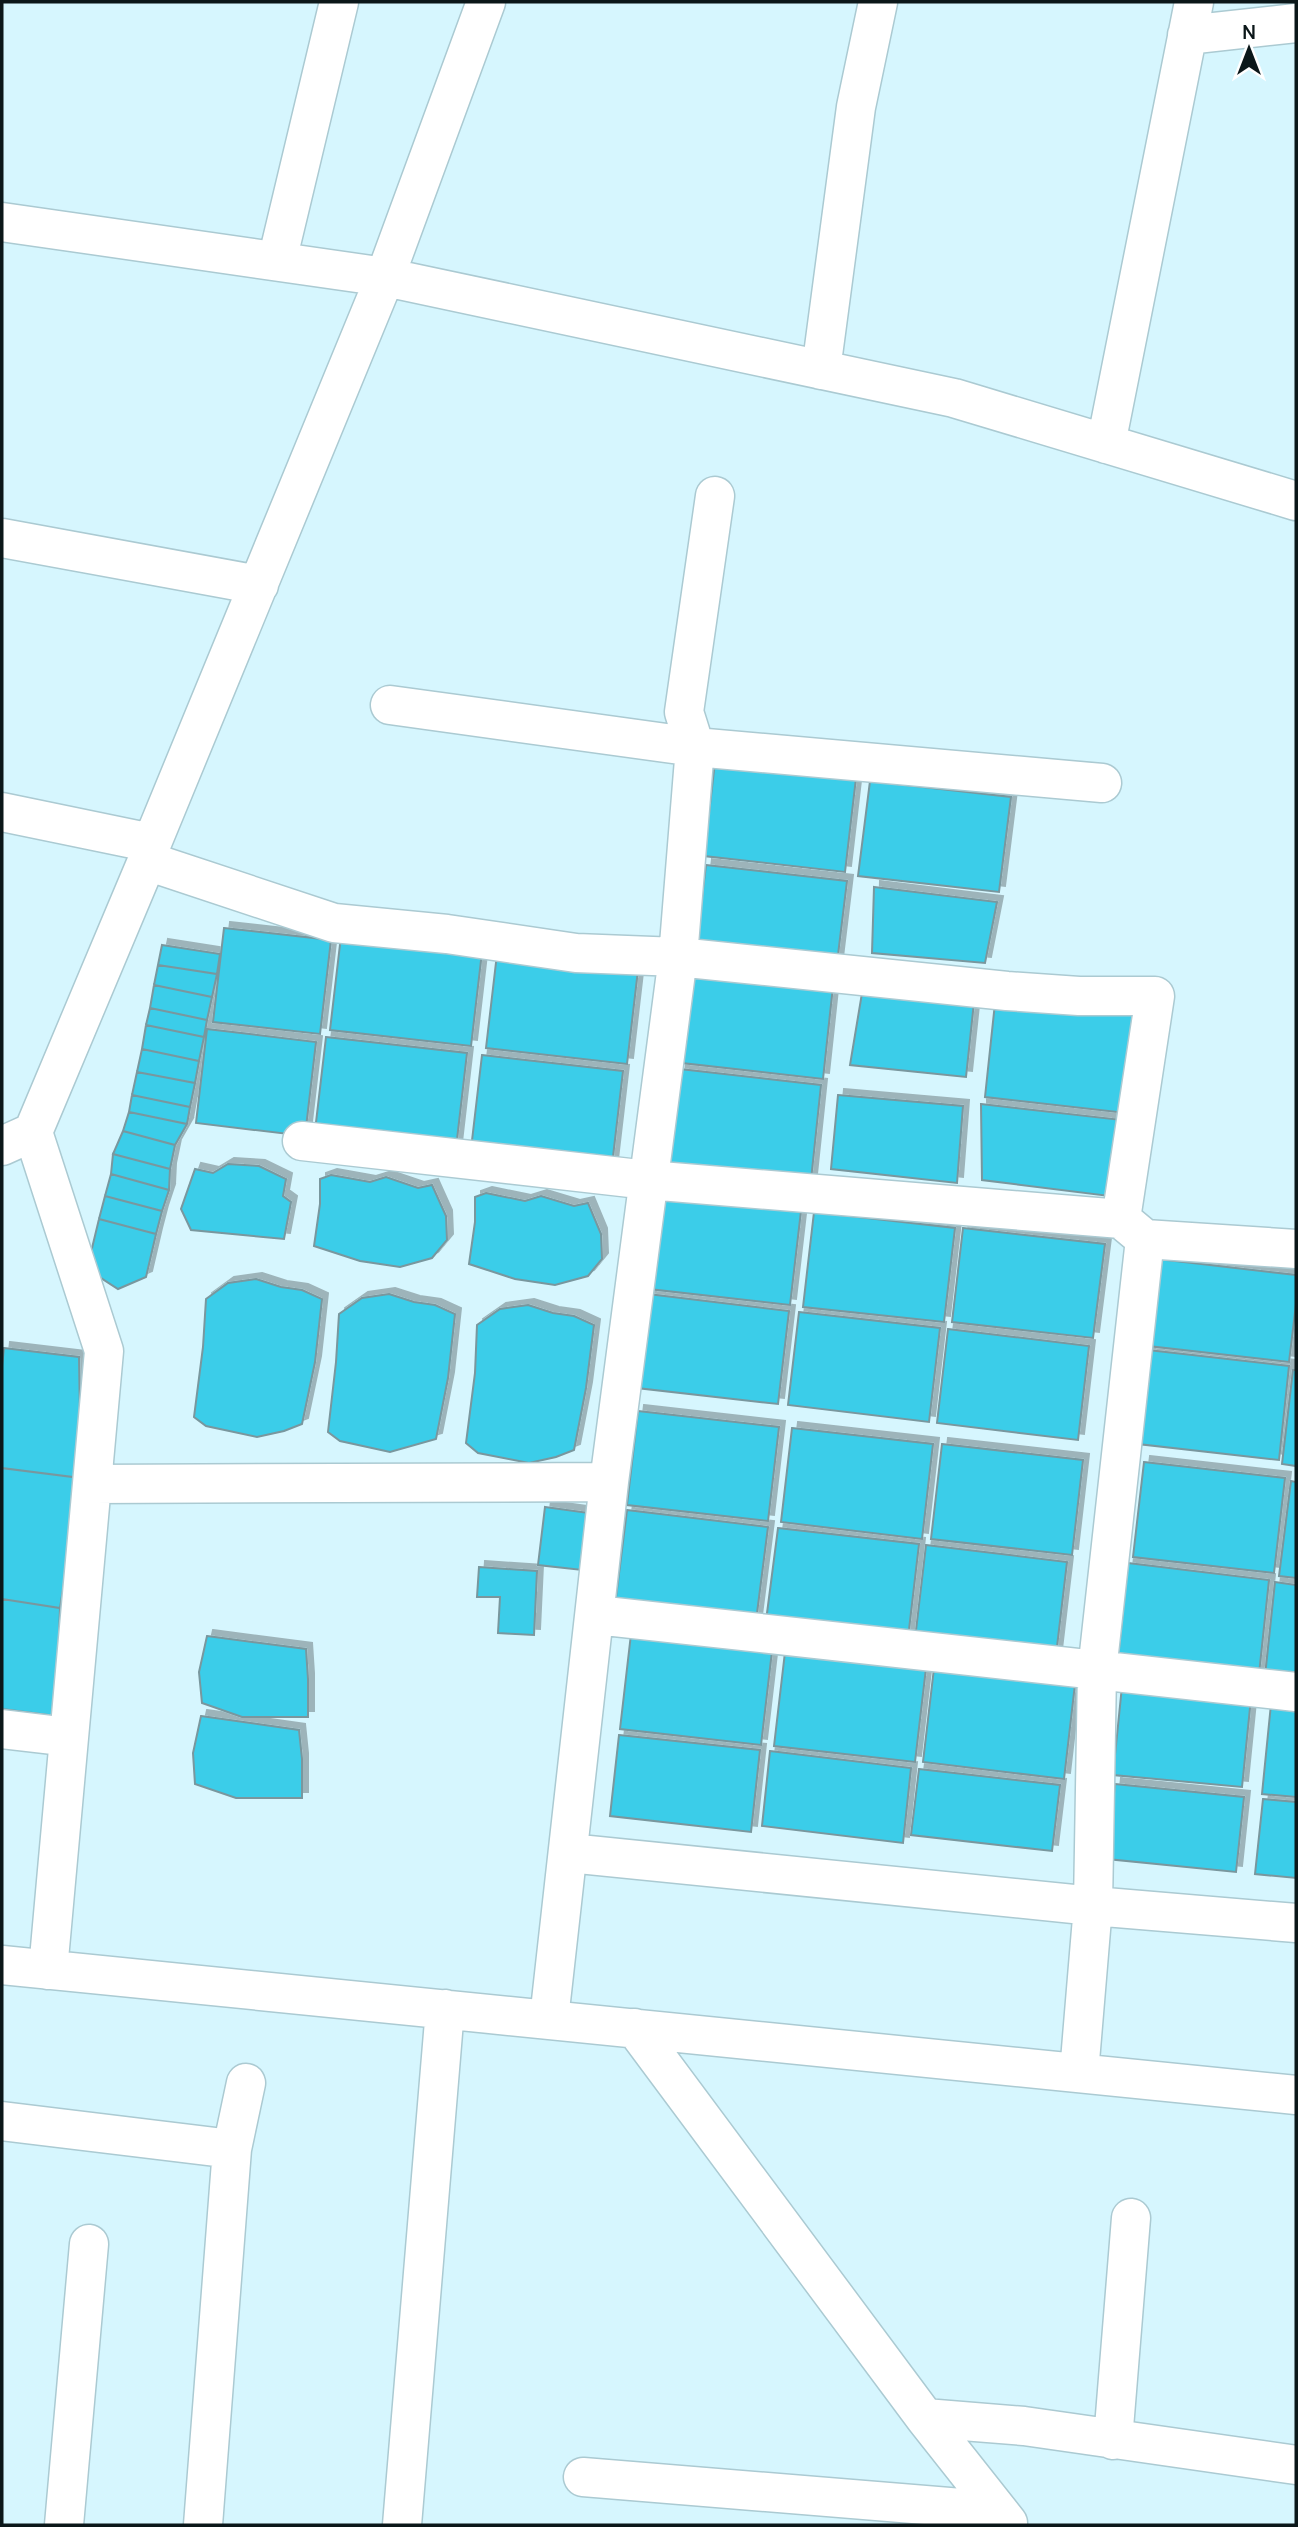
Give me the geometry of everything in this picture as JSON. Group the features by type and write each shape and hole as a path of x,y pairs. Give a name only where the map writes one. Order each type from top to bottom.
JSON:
{"street":[{"path":"277,261 339,2"},
{"path":"48,1969 104,1352 17,1139 149,852 385,277 486,2"},
{"path":"821,370 856,107 878,2"},
{"path":"1106,444 1190,18 1296,23"},
{"path":"2,222 385,277 954,398 1296,501"},
{"path":"549,2019 609,1482 678,957 695,747 684,712 715,495"},
{"path":"2,538 258,585"},
{"path":"390,705 695,747 1102,783"},
{"path":"2,813 149,852 334,923 447,934 576,953 678,957 1007,991 1079,996 1155,996 1097,1671 1093,1906 1079,2073"},
{"path":"302,1141 648,1180 1133,1229 1296,1250"},
{"path":"92,1484 609,1482"},
{"path":"596,1615 1296,1692"},
{"path":"2,1729 69,1737"},
{"path":"569,1853 1093,1906 1296,1923"},
{"path":"2,1965 1296,2095"},
{"path":"402,2525 444,2009"},
{"path":"635,2028 925,2418 1004,2518"},
{"path":"203,2525 232,2149 246,2083"},
{"path":"2,2121 232,2149"},
{"path":"1113,2440 1131,2218"},
{"path":"64,2525 89,2244"},
{"path":"925,2418 1024,2426 1296,2465"},
{"path":"583,2477 1004,2518"}],"building":[{"path":"715,762 856,778 845,872 704,856"},
{"path":"870,781 1011,797 999,892 858,876"},
{"path":"706,865 847,881 837,963 696,947"},
{"path":"874,887 997,902 985,963 872,953"},
{"path":"224,928 331,940 320,1034 213,1022"},
{"path":"341,936 482,952 471,1046 330,1030"},
{"path":"162,945 220,954 217,974 158,965"},
{"path":"497,954 638,970 627,1064 486,1048"},
{"path":"158,965 217,974 212,997 154,985"},
{"path":"692,969 833,986 823,1079 682,1063"},
{"path":"154,985 212,997 207,1020 150,1008"},
{"path":"862,993 974,1002 966,1077 850,1065"},
{"path":"995,1003 1133,1011 1126,1113 985,1097"},
{"path":"150,1008 207,1020 204,1037 146,1025"},
{"path":"146,1025 204,1037 199,1061 142,1049"},
{"path":"207,1029 316,1042 305,1136 196,1123"},
{"path":"326,1037 467,1053 456,1148 315,1131"},
{"path":"142,1049 199,1061 195,1083 137,1072"},
{"path":"482,1055 623,1071 612,1165 471,1149"},
{"path":"680,1069 821,1085 811,1180 670,1163"},
{"path":"137,1072 195,1083 190,1107 132,1095"},
{"path":"132,1095 190,1107 187,1124 129,1112"},
{"path":"838,1095 963,1106 957,1183 831,1169"},
{"path":"981,1104 1122,1120 1109,1196 982,1180"},
{"path":"129,1112 187,1124 175,1145 123,1131"},
{"path":"123,1131 175,1145 170,1169 113,1154"},
{"path":"113,1154 170,1169 169,1190 111,1174"},
{"path":"228,1164 259,1166 286,1179 283,1196 291,1202 284,1239 191,1230 181,1209 195,1169 213,1173"},
{"path":"111,1174 169,1190 162,1211 105,1196"},
{"path":"331,1175 370,1182 386,1177 418,1188 432,1185 446,1216 447,1240 432,1258 400,1267 360,1261 314,1246 320,1204 320,1179"},
{"path":"486,1193 525,1201 541,1196 574,1206 588,1203 601,1234 602,1259 588,1276 555,1285 515,1279 469,1264 475,1222 475,1197"},
{"path":"660,1195 801,1211 790,1305 649,1289"},
{"path":"105,1196 162,1211 156,1234 99,1219"},
{"path":"814,1212 955,1228 944,1322 803,1307"},
{"path":"99,1219 156,1234 146,1277 118,1289 87,1269"},
{"path":"963,1228 1105,1244 1093,1338 952,1322"},
{"path":"1158,1259 1296,1275 1296,1304 1289,1362 1148,1346"},
{"path":"256,1279 302,1290 322,1299 315,1362 302,1424 257,1437 206,1426 194,1417 206,1299 228,1283"},
{"path":"389,1294 435,1305 455,1314 448,1378 436,1439 390,1452 340,1441 328,1432 339,1314 362,1298"},
{"path":"648,1294 789,1311 778,1404 637,1388"},
{"path":"528,1305 574,1316 594,1325 574,1450 529,1463 478,1453 466,1443 475,1373 477,1325 500,1309"},
{"path":"799,1312 940,1328 929,1422 788,1405"},
{"path":"948,1329 1089,1346 1078,1440 937,1423"},
{"path":"4,1348 79,1357 81,1478 2,1468"},
{"path":"1148,1350 1289,1366 1279,1460 1138,1444"},
{"path":"1293,1370 1296,1370 1296,1466 1282,1464"},
{"path":"638,1411 779,1427 768,1521 627,1505"},
{"path":"792,1428 933,1444 922,1539 781,1522"},
{"path":"942,1444 1083,1460 1072,1555 931,1539"},
{"path":"1144,1462 1285,1478 1274,1573 1133,1557"},
{"path":"2,1468 81,1478 60,1608 2,1599"},
{"path":"1291,1481 1296,1482 1296,1578 1279,1576"},
{"path":"545,1507 589,1513 582,1570 538,1565"},
{"path":"627,1510 768,1527 756,1621 615,1605"},
{"path":"778,1528 919,1544 908,1638 766,1621"},
{"path":"926,1545 1067,1562 1056,1655 915,1639"},
{"path":"1128,1563 1269,1580 1259,1674 1118,1658"},
{"path":"479,1567 537,1571 534,1635 498,1633 500,1597 477,1597"},
{"path":"1275,1582 1296,1585 1296,1680 1265,1676"},
{"path":"2,1599 60,1608 56,1716 2,1709"},
{"path":"631,1634 772,1651 761,1745 620,1729"},
{"path":"207,1636 306,1649 308,1717 242,1717 202,1703 199,1672"},
{"path":"785,1652 926,1668 915,1762 774,1746"},
{"path":"934,1668 1075,1684 1064,1779 923,1762"},
{"path":"1122,1686 1251,1698 1242,1787 1113,1775"},
{"path":"1271,1704 1296,1707 1296,1797 1262,1794"},
{"path":"201,1716 299,1730 302,1798 236,1798 195,1784 193,1753"},
{"path":"619,1735 760,1750 751,1832 610,1816"},
{"path":"770,1751 911,1768 903,1843 762,1826"},
{"path":"919,1769 1060,1785 1052,1851 911,1835"},
{"path":"1115,1784 1244,1797 1236,1872 1107,1859"},
{"path":"1263,1799 1296,1802 1296,1878 1255,1874"}]}
